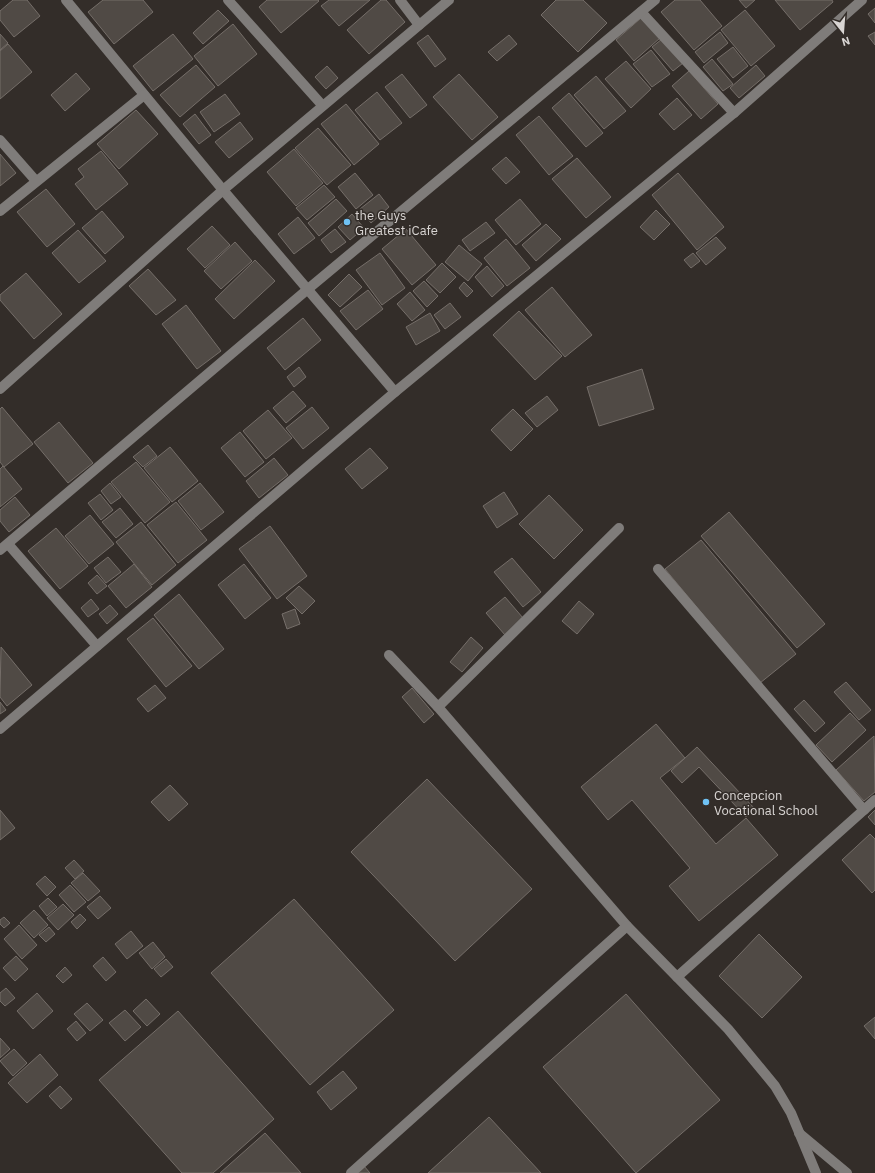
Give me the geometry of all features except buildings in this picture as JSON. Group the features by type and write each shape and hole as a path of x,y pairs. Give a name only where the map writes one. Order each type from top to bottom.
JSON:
{"street":[{"path":"66,0 223,190 395,392"},
{"path":"228,0 322,106"},
{"path":"400,0 419,25"},
{"path":"0,389 223,190 449,0"},
{"path":"97,646 4,547 308,289 655,0"},
{"path":"0,729 395,392 734,113 862,0"},
{"path":"641,12 734,113"},
{"path":"0,211 144,95"},
{"path":"0,140 36,181"},
{"path":"438,707 619,528"},
{"path":"658,569 864,810"},
{"path":"389,655 438,707 627,926 728,1029 775,1086 791,1113 797,1132 816,1173"},
{"path":"677,977 875,800"},
{"path":"351,1173 627,926"},
{"path":"797,1132 847,1173"}],"place":[{"name":"the Guys Greatest iCafe","path":"347,222"},
{"name":"Concepcion Vocational School","path":"706,802"}]}
